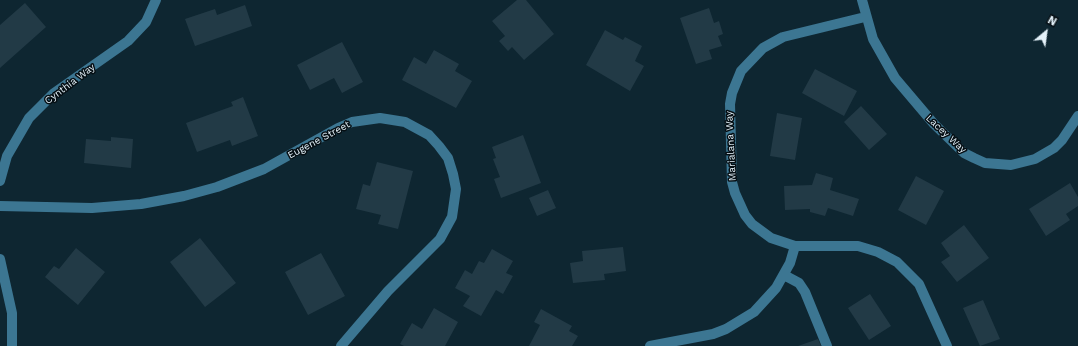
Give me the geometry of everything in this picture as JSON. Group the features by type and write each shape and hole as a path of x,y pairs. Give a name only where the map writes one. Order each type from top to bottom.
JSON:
{"street":[{"name":"Cynthia Way","path":"0,181 7,156 29,118 54,93 128,41 146,22 156,0"},
{"name":"Lacey Way","path":"862,0 865,17 879,52 902,86 919,108 950,140 974,158 985,162 1011,165 1035,159 1054,148 1062,140 1078,116"},
{"name":"Marialana Way","path":"865,17 794,34 774,41 763,48 748,62 741,71 732,93 729,118 732,182 739,204 752,224 762,232 783,243 795,246 858,246 878,252 897,262 919,284 947,346"},
{"name":"Eugene Street","path":"0,206 68,209 98,208 141,204 184,196 217,187 264,168 352,122 380,118 405,122 429,135 440,146 448,158 456,189 452,217 440,239 388,291 341,346"},
{"path":"650,346 699,338 726,329 754,312 767,300 784,275 795,246"},
{"path":"0,259 12,313 12,346"},
{"path":"784,275 799,283 805,292 827,346"}],"building":[{"path":"517,0 526,0 554,34 524,60 512,47 508,51 499,41 505,36 492,21"},
{"path":"25,3 46,27 0,68 0,25"},
{"path":"245,5 252,26 195,46 185,19 215,9 217,15"},
{"path":"709,8 714,23 719,21 723,34 718,36 722,46 709,50 712,59 696,64 680,18"},
{"path":"605,30 623,40 625,37 642,46 635,61 644,66 630,91 586,65"},
{"path":"342,42 363,82 342,93 334,78 310,90 297,65"},
{"path":"434,50 459,64 455,71 472,81 456,108 402,80 414,57 426,64"},
{"path":"815,69 857,91 844,116 802,93"},
{"path":"243,97 258,136 232,146 230,140 197,152 186,123 233,106 231,102"},
{"path":"861,106 887,134 869,150 844,122"},
{"path":"777,113 802,118 795,160 770,156"},
{"path":"523,135 541,183 501,198 494,179 500,177 493,159 496,158 492,147"},
{"path":"111,137 133,139 131,168 84,163 86,139 111,141"},
{"path":"377,162 413,171 398,229 378,224 381,215 356,209 363,184 370,186"},
{"path":"816,173 833,178 830,190 859,199 853,216 828,208 825,216 810,212 810,209 785,210 784,186 812,185"},
{"path":"916,176 944,191 926,225 898,210"},
{"path":"1070,183 1078,197 1078,206 1066,214 1070,220 1046,236 1029,209"},
{"path":"548,190 556,208 537,216 529,198"},
{"path":"964,225 989,258 957,282 941,262 950,256 941,243"},
{"path":"200,238 236,283 205,307 170,262"},
{"path":"623,247 626,271 604,274 605,280 573,283 570,263 583,261 582,251"},
{"path":"76,248 105,272 78,305 45,277 54,266 59,269"},
{"path":"492,249 513,261 506,273 513,276 503,294 496,290 481,316 463,306 470,296 455,288 465,270 472,274 479,261 484,263"},
{"path":"321,253 345,296 308,315 285,272"},
{"path":"870,294 891,326 869,340 848,308"},
{"path":"983,300 1000,339 980,346 963,308"},
{"path":"434,308 458,322 445,346 404,346 400,344 412,323 422,329"},
{"path":"541,309 572,326 569,331 578,336 572,346 529,346 540,325 534,322"},
{"path":"818,339 821,346 798,346"}]}
